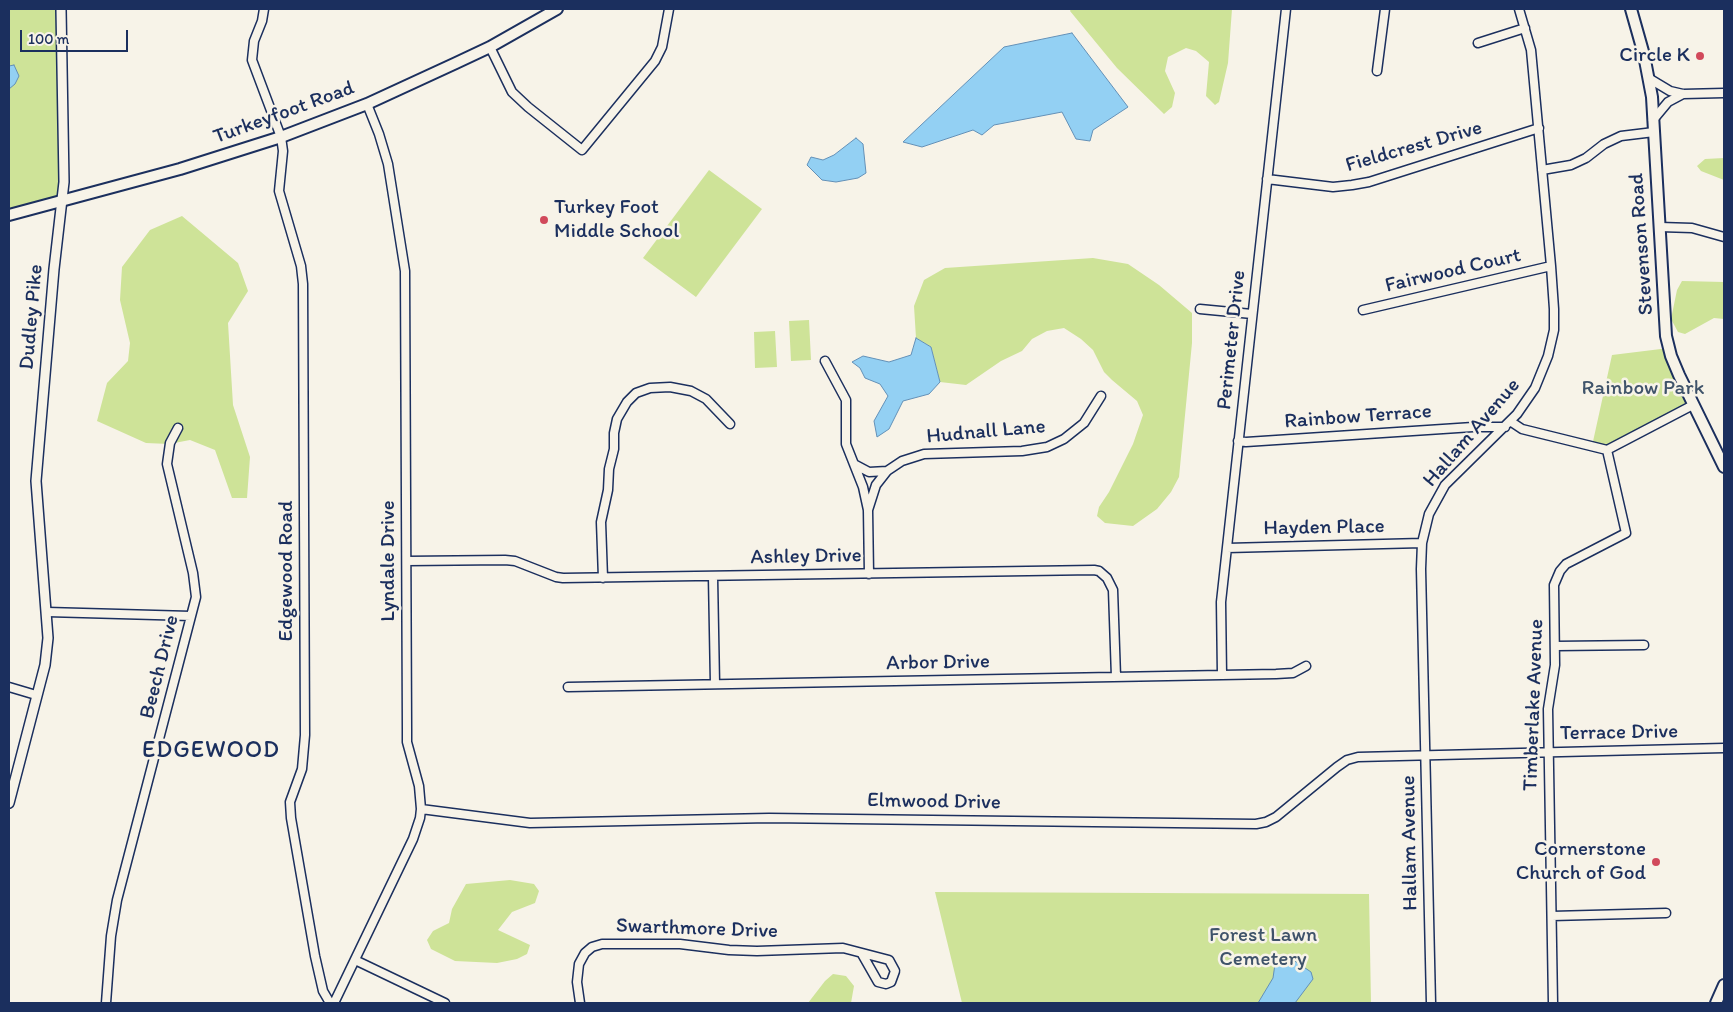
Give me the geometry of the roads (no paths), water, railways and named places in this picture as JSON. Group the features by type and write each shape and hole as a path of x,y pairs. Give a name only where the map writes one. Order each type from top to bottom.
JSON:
{"main road":[{"name":"Turkeyfoot Road","path":"9,215 180,169 281,136 366,104 490,47 557,9"},
{"name":"Stevenson Road","path":"1631,9 1650,79 1666,336 1671,356 1724,467"},
{"path":"1716,1003 1724,985"}],"street":[{"name":"Dudley Pike","path":"9,803 47,653 48,638 36,481 64,182 61,9"},
{"name":"Edgewood Road","path":"264,9 262,21 254,41 252,60 281,136 283,151 279,191 301,266 303,284 304,735 302,769 290,802 291,818 315,956 323,991 330,1003"},
{"path":"490,47 512,92 528,108 582,150 655,61 662,47 669,9"},
{"name":"Perimeter Drive","path":"1222,675 1221,602 1286,9"},
{"path":"1377,71 1385,9"},
{"name":"Hallam Avenue","path":"1431,1003 1421,569 1422,543 1429,514 1439,494 1458,471 1507,424 1535,388 1545,367 1552,345 1554,309 1532,50 1519,9"},
{"path":"1478,43 1525,28"},
{"path":"1650,79 1670,91 1683,94 1724,93"},
{"path":"1653,120 1664,106 1683,94"},
{"name":"Lyndale Drive","path":"334,1003 413,839 421,809 419,786 407,742 405,270 388,164 379,134 366,104"},
{"name":"Fieldcrest Drive","path":"1267,179 1333,186 1352,186 1539,128"},
{"path":"1542,170 1571,165 1586,158 1604,144 1621,136 1654,132"},
{"path":"1660,227 1692,228 1724,236"},
{"name":"Fairwood Court","path":"1363,310 1551,266"},
{"path":"1200,309 1252,314"},
{"name":"Hudnall Lane","path":"825,361 846,400 845,438 863,487 868,510 869,574"},
{"path":"602,578 602,522 608,490 609,470 614,449 614,434 617,419 627,402 636,393 650,388 691,391 706,399 730,424"},
{"name":"Hudnall Lane","path":"868,510 876,484 888,471 902,461 924,454 1022,451 1047,447 1064,439 1084,423 1101,396"},
{"path":"1607,450 1693,405"},
{"name":"Rainbow Terrace","path":"1238,441 1480,428 1507,424 1607,450"},
{"name":"Beech Drive","path":"106,1003 110,936 117,900 182,657 196,592 167,464 170,443 178,428"},
{"path":"1480,428 1486,444"},
{"name":"Timberlake Avenue","path":"1553,1003 1548,709 1556,646 1554,585 1560,571 1566,564 1626,533 1607,450"},
{"path":"854,464 869,472 888,471"},
{"name":"Hayden Place","path":"1227,548 1422,543"},
{"name":"Ashley Drive","path":"407,561 505,560 523,563 556,578 1099,571 1107,578 1112,590 1116,677"},
{"path":"713,577 714,684"},
{"path":"46,612 191,616"},
{"path":"1556,646 1644,644"},
{"name":"Arbor Drive","path":"568,687 1293,673 1306,666"},
{"path":"9,687 36,695"},
{"name":"Terrace Drive","path":"1425,754 1724,748"},
{"name":"Elmwood Drive","path":"421,809 530,823 769,818 1256,824 1266,822 1288,809 1347,760 1365,756 1425,754"},
{"path":"1552,916 1666,913"},
{"name":"Swarthmore Drive","path":"580,1003 577,974 580,962 589,950 610,942 680,944 729,950 757,951 831,947 889,960 895,971 891,982 886,984 878,982 862,954"},
{"path":"355,960 445,1003"}],"water":[{"path":"1072,33 1128,107 1093,130 1090,141 1076,139 1062,112 994,125 982,135 973,130 922,147 903,142 1004,47"},
{"path":"14,65 19,76 15,84 9,89 9,66"},
{"path":"856,138 863,144 866,173 858,178 836,182 822,180 807,165 811,157 823,160 834,155"},
{"path":"916,338 931,347 940,382 929,394 903,401 889,429 877,437 874,421 888,396 880,384 865,378 860,368 852,362 863,356 889,362 911,355"},
{"path":"1286,955 1311,972 1313,979 1295,1003 1258,1003 1273,978 1275,964"}],"place":[{"name":"Circle K","path":"1700,56"},
{"name":"Turkey Foot Middle School","path":"544,220"},
{"name":"Cornerstone Church of God","path":"1656,862"}],"district":[{"name":"EDGEWOOD","path":"211,751"}],"park label":[{"name":"Rainbow Park","path":"1643,389"},
{"name":"Forest Lawn Cemetery","path":"1263,948"}]}
